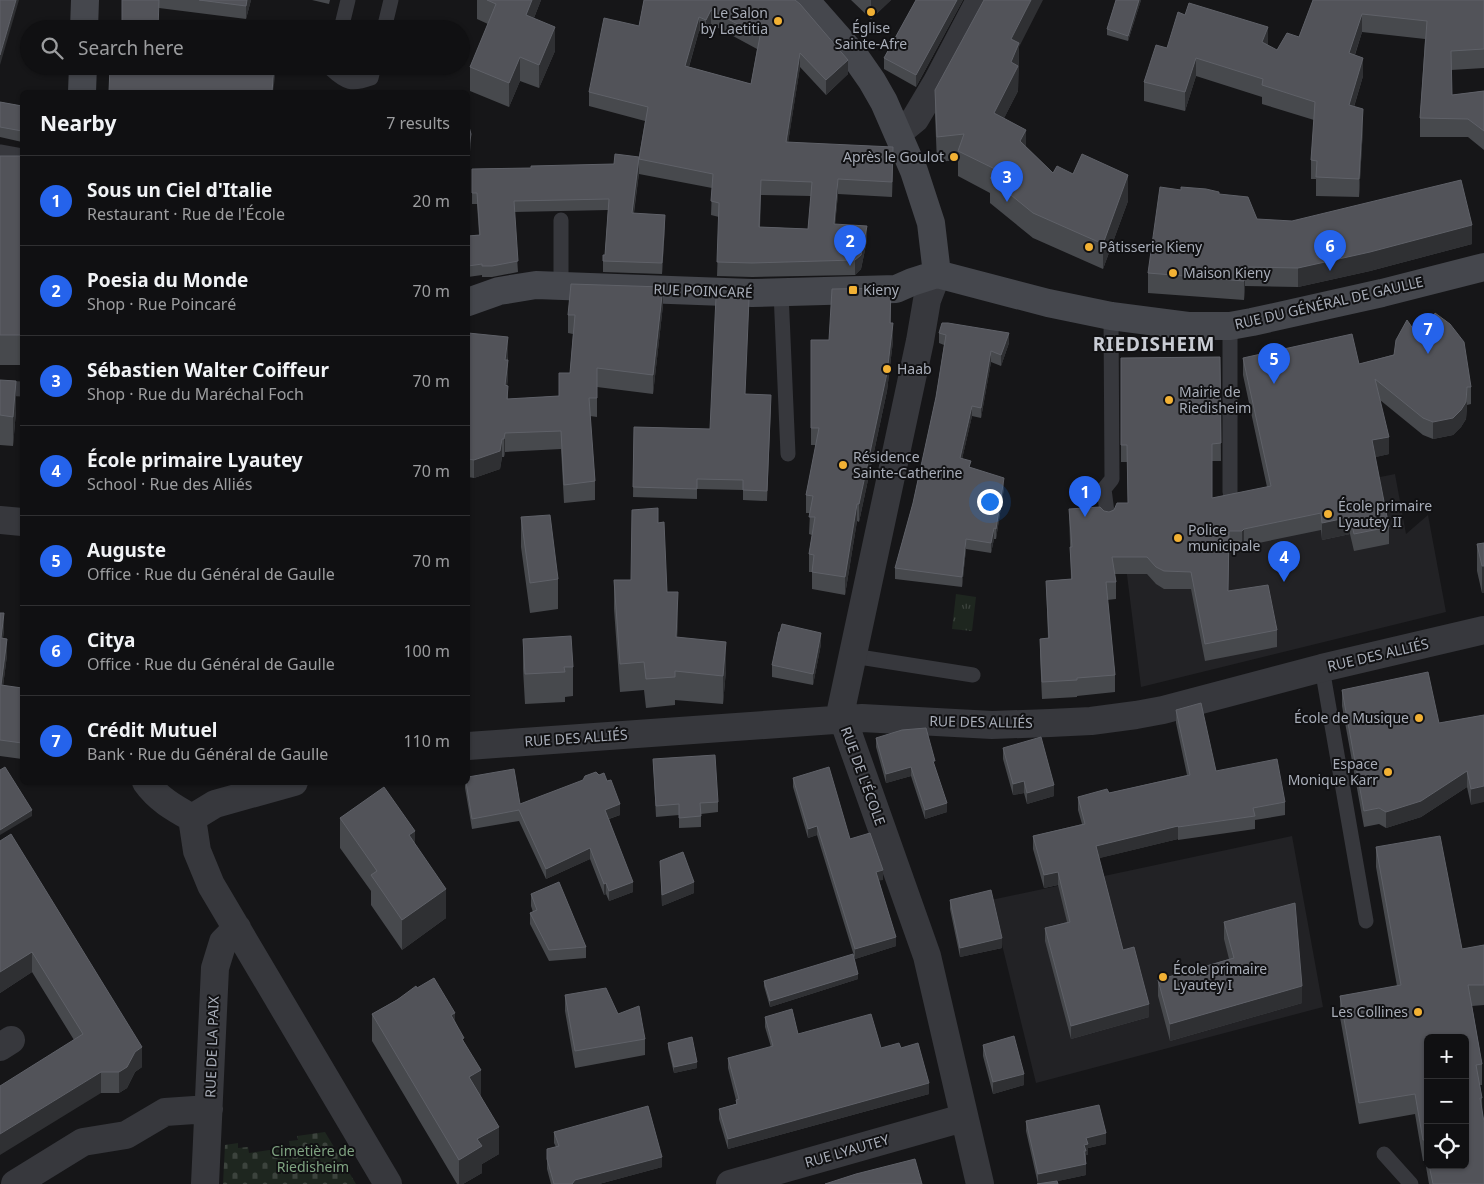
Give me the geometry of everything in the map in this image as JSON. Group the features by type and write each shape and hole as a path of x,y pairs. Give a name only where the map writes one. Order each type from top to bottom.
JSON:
{"street":[{"path":"84,20 85,0"},
{"path":"805,0 856,58 872,81 898,133 931,223 937,274"},
{"path":"898,133 915,119 937,82 980,0"},
{"path":"82,90 83,75"},
{"name":"RUE DU GÉNÉRAL DE GAULLE","path":"937,274 1048,303 1111,316 1188,326 1230,326 1382,293 1484,267"},
{"name":"RUE POINCARÉ","path":"470,301 517,287 536,285 752,293 896,289 937,274"},
{"name":"RUE DE L'ÉCOLE","path":"937,274 927,300 842,710 843,719 927,956 963,1118 980,1184"},
{"path":"0,520 20,522"},
{"name":"RUE DES ALLIÉS","path":"470,746 862,718 992,725 1091,721 1162,710 1322,668 1484,630"},
{"path":"149,785 166,804 192,818"},
{"path":"192,818 215,804 283,785"},
{"path":"192,818 197,851 205,871 236,928 388,1184"},
{"name":"RUE DE LA PAIX","path":"15,1184 83,1142 126,1135 165,1112 209,1109 215,968 223,942 236,928"},
{"path":"205,1184 209,1109"},
{"name":"RUE LYAUTEY","path":"730,1184 963,1118"},
{"path":"0,1183 6,1184"}],"lane":[{"path":"343,20 348,0"},
{"path":"386,20 392,0"},
{"path":"337,75 342,80 357,83 371,78 372,75"},
{"path":"0,152 20,156"},
{"path":"561,220 561,286"},
{"path":"781,292 788,454"},
{"path":"1108,520 1104,489 1112,480 1111,316"},
{"path":"1230,326 1230,492"},
{"path":"0,388 20,389"},
{"path":"853,656 973,675"},
{"path":"1322,668 1366,921"},
{"path":"1384,1154 1411,1184"}],"shaded area":[{"path":"1395,474 1406,534 1428,515 1446,612 1141,687 1124,551 1243,551 1234,507"},
{"name":"École primaire Lyautey I","path":"1292,836 1323,1007 1036,1083 991,900"}],"green space":[{"path":"956,594 976,597 972,631 952,629"},
{"name":"Cimetière de Riedisheim","path":"325,1132 356,1184 223,1184 225,1145 238,1143 238,1148 248,1147 249,1153 290,1147 289,1141 298,1140 297,1136"}],"building":[{"path":"0,0 16,0 0,55"},
{"path":"122,0 159,0 158,20 122,20"},
{"path":"199,0 247,0 246,6"},
{"path":"487,0 532,0 526,15 555,27 539,65 520,57 509,83 470,67 496,4"},
{"path":"644,0 795,0 800,4 848,60 826,80 800,53 786,142 893,147 892,182 838,179 834,224 867,226 861,255 855,260 752,263 717,262 719,203 711,201 713,174 639,159 648,107 589,92 604,18 639,26","holes":["711,10 760,36 751,84 685,66 699,17 706,20","761,180 812,182 808,229 759,227"]},
{"path":"916,0 957,0 916,75 884,58"},
{"path":"984,0 1031,0 1011,39 1019,43 1011,62 1018,66 994,113 1026,130 1020,141 1053,173 1057,166 1073,174 1082,154 1128,175 1103,244 1033,213 990,178 997,170 958,151 964,134 937,137 935,90"},
{"path":"1116,0 1139,0 1128,36 1107,29"},
{"path":"1313,0 1484,0 1484,49 1451,51 1452,95 1484,91 1484,131 1468,119 1420,118 1427,21 1362,14 1349,53 1363,58 1349,105 1363,109 1359,179 1316,177 1317,161 1311,160 1315,102 1262,85 1263,79 1196,58 1185,92 1144,82 1156,45 1167,48 1178,12 1185,15 1189,3 1268,27 1262,42 1277,50 1287,33 1299,37"},
{"path":"110,75 273,75 272,90 109,90"},
{"path":"0,102 20,106 20,131 0,127"},
{"path":"615,154 639,157 632,213 665,215 662,263 603,261 609,199 514,201 518,261 492,266 482,266 482,264 470,266 470,236 480,235 477,193 472,193 472,169 614,164"},
{"path":"0,156 20,156 20,335 0,335"},
{"path":"1461,180 1472,225 1370,252 1298,268 1245,267 1244,281 1148,273 1160,187 1181,190 1181,187 1206,189 1219,192 1219,194 1248,197 1257,219 1292,221"},
{"path":"571,284 663,287 653,375 597,368 597,398 589,398 595,481 564,485 561,431 505,433 500,451 474,460 470,459 470,333 508,337 505,360 508,360 505,385 508,386 507,399 559,396 559,373 570,373 575,315 568,315"},
{"path":"891,288 890,323 893,323 887,373 859,504 857,504 845,577 812,572 814,555 809,554 815,517 809,517 813,496 806,495 819,428 811,428 811,340 829,340 832,289"},
{"path":"716,297 749,299 745,394 771,395 767,491 743,490 743,480 697,479 697,489 633,487 634,427 710,429"},
{"path":"1435,313 1450,324 1464,342 1471,387 1467,387 1466,402 1453,418 1433,422 1423,418 1375,379 1389,437 1372,440 1389,527 1354,534 1350,517 1322,523 1321,513 1244,529 1242,531 1229,531 1228,591 1268,585 1277,630 1205,644 1191,572 1164,571 1156,567 1147,557 1112,557 1116,582 1106,582 1115,675 1042,682 1040,639 1049,638 1046,581 1072,579 1069,509 1100,507 1104,511 1109,512 1114,510 1117,503 1128,503 1127,445 1121,445 1121,358 1220,357 1221,443 1212,444 1212,498 1271,486 1243,358 1352,334 1359,364 1394,355 1396,340 1407,320 1425,346"},
{"path":"942,323 1009,333 1001,355 991,351 981,408 972,406 960,458 971,461 969,467 1004,478 996,529 994,528 991,543 966,539 962,577 895,568 913,503 936,397 946,335 939,333"},
{"path":"0,380 16,381 13,417 0,415"},
{"path":"658,508 658,523 664,522 667,592 678,592 676,637 726,642 723,676 675,671 675,677 646,679 644,662 620,664 614,580 631,580 632,510"},
{"path":"550,515 558,579 530,583 521,517"},
{"path":"1484,543 1484,566 1482,566 1477,544"},
{"path":"0,613 4,613 1,638 7,639 1,685 20,688 20,743 0,740"},
{"path":"782,624 821,633 813,674 772,665"},
{"path":"571,636 573,667 564,667 565,672 525,674 523,639"},
{"path":"1428,672 1439,723 1484,715 1484,786 1471,789 1467,771 1421,801 1386,812 1379,808 1364,811 1342,690"},
{"path":"1201,703 1216,771 1277,759 1285,802 1253,808 1255,816 1178,826 1096,846 1123,950 1134,947 1149,1004 1071,1026 1045,928 1070,922 1058,872 1044,875 1033,836 1085,824 1078,797 1107,789 1109,793 1190,775 1176,710"},
{"path":"926,728 935,761 933,761 947,803 925,810 911,767 886,774 876,738 902,730"},
{"path":"1041,737 1054,785 1027,793 1024,781 1013,784 1003,748"},
{"path":"715,755 718,802 700,803 701,816 679,818 679,804 656,806 653,759"},
{"path":"5,767 32,810 0,830 0,770"},
{"path":"829,767 850,839 870,833 883,870 876,872 896,937 855,949 817,826 808,829 793,778"},
{"path":"514,769 520,804 583,780 585,776 596,772 599,775 604,773 607,781 611,780 620,804 605,810 633,882 609,891 606,883 604,884 590,848 546,869 519,810 472,819 466,785 470,785 470,777"},
{"path":"384,787 415,831 409,835 446,889 402,920 371,875 377,871 340,818"},
{"path":"11,834 142,1047 135,1052 127,1067 119,1072 101,1072 0,1134 0,1086 83,1034 32,952 0,972 0,841"},
{"name":"Les Collines","path":"1440,836 1462,949 1484,945 1484,985 1468,985 1482,1064 1476,1065 1484,1122 1484,1184 1433,1184 1430,1169 1469,1169 1469,1034 1424,1034 1424,1140 1415,1094 1359,1103 1340,996 1401,985 1376,847"},
{"path":"683,852 694,882 662,895 660,861"},
{"path":"559,882 586,947 549,950 530,913 537,910 531,894"},
{"path":"991,890 1002,938 960,948 950,900"},
{"path":"1295,903 1302,986 1170,1024 1158,980 1234,958 1224,922"},
{"path":"853,954 858,974 770,1001 764,981"},
{"path":"434,978 455,1013 451,1015 464,1038 462,1039 481,1070 469,1077 499,1127 477,1139 482,1146 459,1160 372,1014 397,1000 416,986 417,988"},
{"path":"606,988 618,1014 639,1006 645,1039 575,1051 565,995"},
{"path":"792,1009 798,1034 871,1014 881,1048 899,1043 901,1048 918,1043 929,1083 728,1139 719,1109 737,1104 736,1100 739,1099 728,1058 773,1046 765,1017"},
{"path":"1014,1036 1024,1074 993,1082 983,1045"},
{"path":"692,1037 697,1062 674,1067 668,1043"},
{"path":"1099,1105 1106,1133 1086,1138 1088,1144 1084,1145 1086,1151 1084,1151 1086,1164 1038,1174 1026,1121"},
{"path":"648,1106 662,1157 575,1180 572,1184 554,1184 547,1159 547,1149 559,1146 554,1132"},
{"path":"915,1159 922,1184 825,1184 856,1174"},
{"path":"1057,1181 1058,1184 1037,1184"}],"place":[{"name":"Église Sainte-Afre","path":"871,12"},
{"name":"Le Salon by Laetitia","path":"778,21"},
{"name":"Après le Goulot","path":"954,157"},
{"name":"Sébastien Walter Coiffeur","path":"1007,202"},
{"name":"Pâtisserie Kieny","path":"1089,247"},
{"name":"Poesia du Monde","path":"850,266"},
{"name":"Citya","path":"1330,271"},
{"name":"Maison Kieny","path":"1173,273"},
{"name":"Kieny","path":"853,290"},
{"name":"Crédit Mutuel","path":"1428,354"},
{"name":"Haab","path":"887,369"},
{"name":"Auguste","path":"1274,384"},
{"name":"Mairie de Riedisheim","path":"1169,400"},
{"name":"Résidence Sainte-Catherine","path":"843,465"},
{"name":"École primaire Lyautey II","path":"1328,514"},
{"name":"Sous un Ciel d'Italie","path":"1085,517"},
{"name":"Police municipale","path":"1178,538"},
{"name":"École primaire Lyautey","path":"1284,582"},
{"name":"École de Musique","path":"1419,718"},
{"name":"Espace Monique Karr","path":"1388,772"},
{"name":"École primaire Lyautey I","path":"1163,977"},
{"name":"Les Collines","path":"1418,1012"}],"district":[{"name":"RIEDISHEIM","path":"1154,344"}]}
